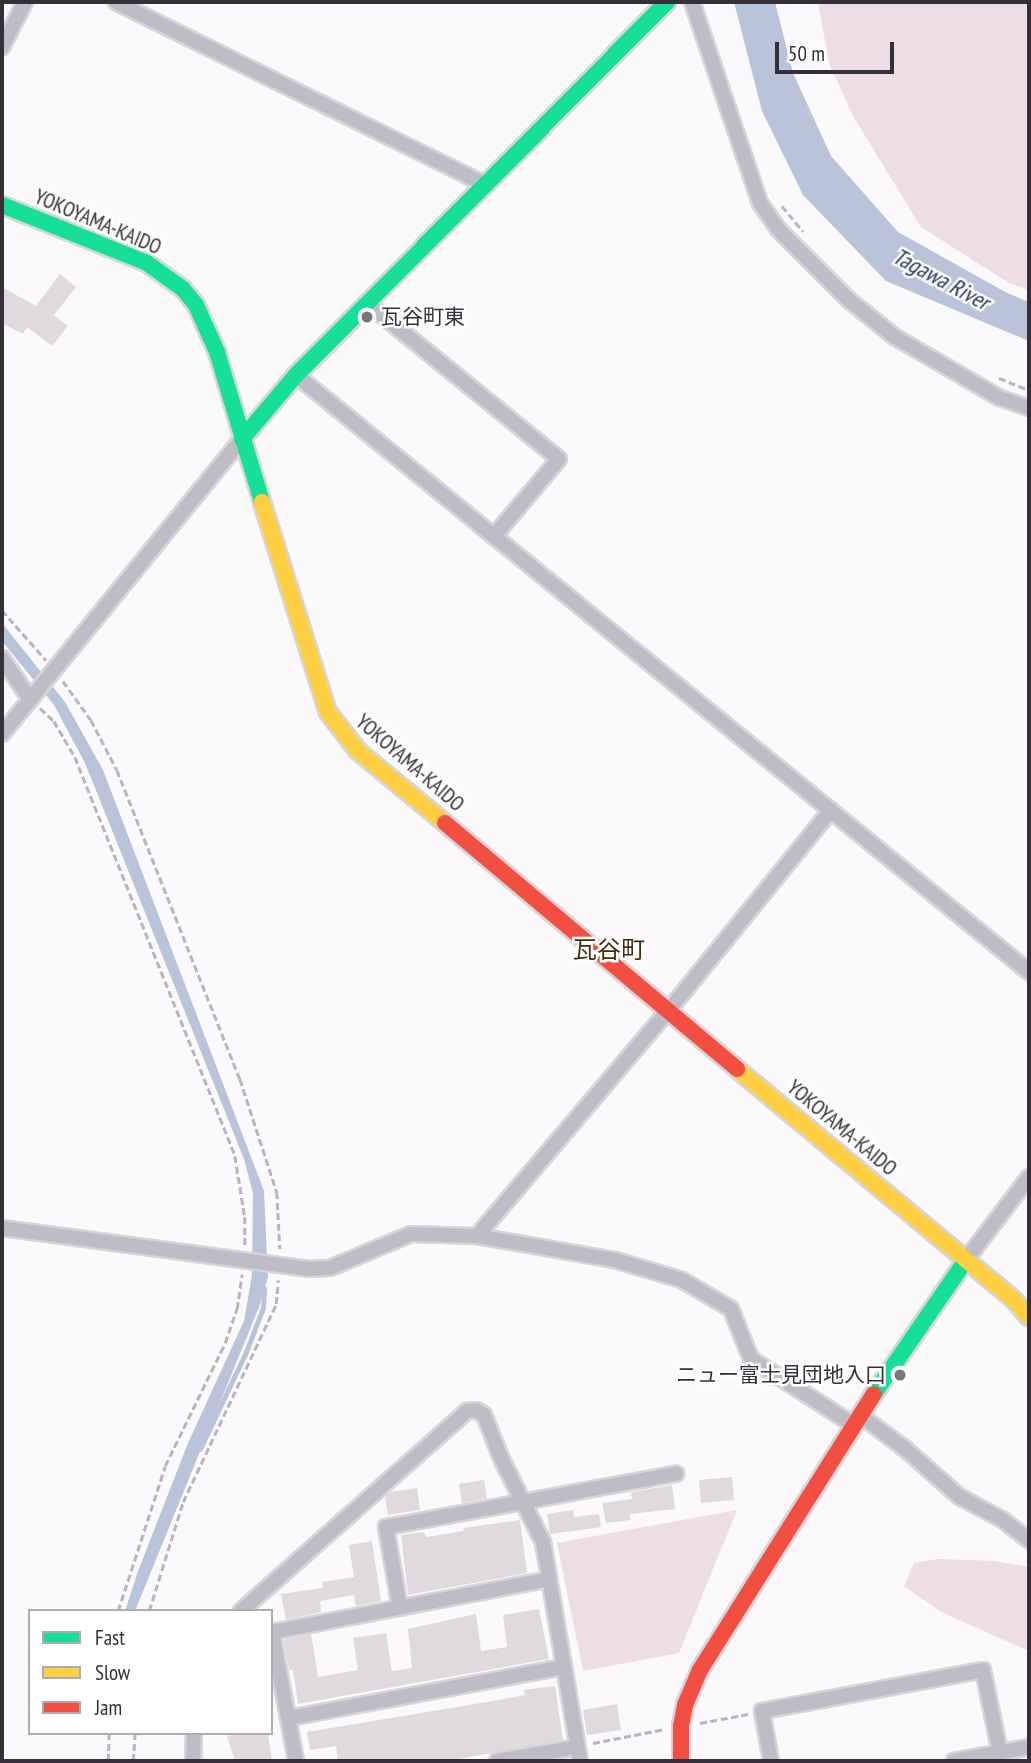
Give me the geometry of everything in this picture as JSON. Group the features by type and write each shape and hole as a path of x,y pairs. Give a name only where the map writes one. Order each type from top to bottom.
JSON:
{"street":[{"path":"2,47 25,2"},
{"path":"116,2 484,184"},
{"path":"2,734 296,374 667,2"},
{"path":"692,2 760,203 778,229 849,300 895,337 1000,398 1029,408"},
{"name":"YOKOYAMA-KAIDO","path":"2,205 103,243 147,263 183,289 207,325 312,669 328,712 358,751 966,1259 1029,1317"},
{"path":"367,303 559,458 494,536"},
{"path":"296,374 1029,972"},
{"path":"2,658 30,699"},
{"path":"477,1236 669,1010 831,810"},
{"path":"681,1761 681,1726 685,1705 700,1670 857,1420 966,1259 1029,1177"},
{"path":"2,1228 244,1261 330,1268 411,1234 477,1236 615,1260 682,1280 731,1309 751,1359 903,1447 960,1497 1003,1520 1029,1540"},
{"path":"243,1609 467,1411 476,1410 484,1415 542,1542 578,1754 497,1761"},
{"path":"400,1608 386,1527 676,1474"},
{"path":"273,1632 549,1579"},
{"path":"273,1637 296,1761"},
{"path":"288,1718 562,1667"},
{"path":"771,1761 762,1712 983,1670 1000,1753"},
{"path":"192,1761 194,1735"},
{"path":"954,1761 1029,1747"}],"path":[{"path":"780,203 804,232"},
{"path":"988,373 1029,390"},
{"path":"2,610 54,669 92,720 117,770 240,1079 277,1192 280,1265 276,1304 183,1502 150,1609"},
{"path":"30,699 54,721 75,757 235,1156 245,1217 244,1261 233,1320 165,1466 119,1609"},
{"path":"108,1761 109,1735"},
{"path":"133,1761 135,1735"}],"shaded area":[{"path":"818,2 1029,2 1029,290 1009,283 921,227 853,116 829,63"},
{"path":"737,1510 679,1653 583,1671 557,1543"},
{"path":"938,1559 995,1561 1029,1567 1029,1651 941,1612 904,1586 914,1563"}],"water":[{"name":"Tagawa River","path":"734,2 775,2 793,73 831,156 898,232 1007,293 1029,302 1029,341 886,281 803,195 762,111"},
{"path":"2,623 65,702 103,770 264,1191 268,1277 259,1307 136,1609 126,1609 137,1574 188,1443 244,1321 252,1275 253,1193 244,1159 85,763 54,705 2,641"}],"building":[{"path":"60,274 76,287 54,315 68,326 52,346 27,327 23,334 2,323 2,287 36,306"},
{"path":"732,1477 734,1500 701,1503 699,1480"},
{"path":"484,1480 487,1499 462,1503 459,1484"},
{"path":"672,1485 675,1509 630,1514 631,1520 606,1523 602,1503 632,1499 631,1492"},
{"path":"417,1488 420,1510 388,1515 385,1497 390,1492"},
{"path":"573,1510 574,1517 599,1514 601,1527 550,1534 547,1514"},
{"path":"520,1520 527,1573 408,1595 401,1535 423,1532 427,1537 464,1531 463,1528"},
{"path":"372,1541 381,1601 356,1606 354,1595 320,1601 321,1612 286,1620 281,1594 323,1588 322,1582 354,1577 349,1545"},
{"path":"539,1609 549,1659 298,1704 293,1670 289,1670 283,1640 311,1634 318,1677 358,1670 353,1638 386,1633 392,1671 412,1668 408,1629 476,1614 481,1651 507,1647 503,1615"},
{"path":"555,1686 563,1740 448,1761 338,1761 336,1746 310,1750 307,1732 493,1701 525,1695 524,1690"},
{"path":"617,1704 621,1730 587,1735 583,1710"},
{"path":"268,1735 272,1761 235,1761 227,1736"}],"waterway":[{"path":"200,1449 246,1352 263,1308 264,1289"}],"traffic: fast":[{"path":"242,439 296,375 667,2"},
{"path":"2,205 147,263 183,289 196,305 217,352 262,502"},
{"path":"874,1394 966,1260"}],"traffic: slow":[{"path":"262,502 328,712 358,751 445,823"},
{"path":"737,1069 1014,1300 1029,1317"}],"traffic: jam":[{"path":"445,823 737,1069"},
{"path":"681,1761 681,1726 685,1705 700,1670 874,1394"}],"place":[{"name":"瓦谷町東","path":"367,317"},
{"name":"ニュー富士見団地入口","path":"900,1375"}],"district":[{"name":"瓦谷町","path":"609,950"}]}
